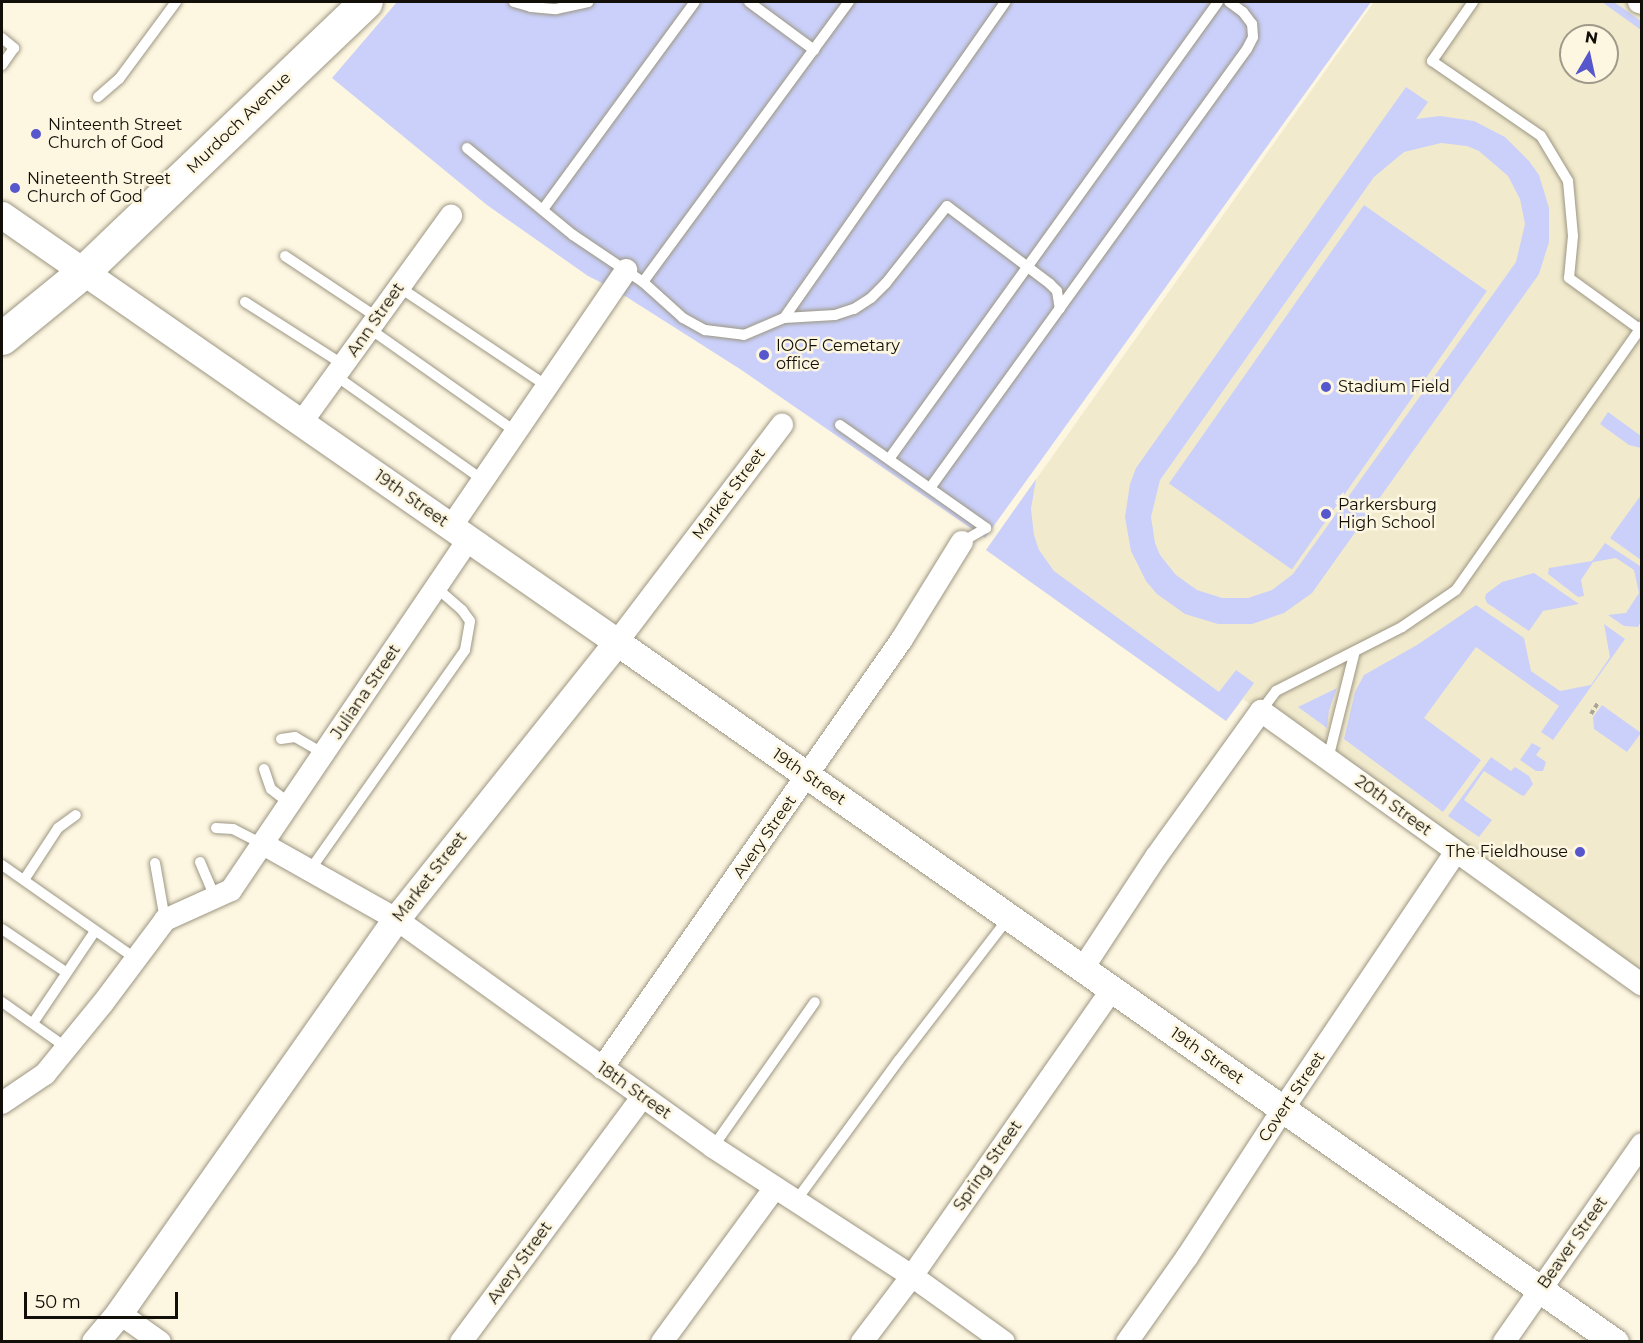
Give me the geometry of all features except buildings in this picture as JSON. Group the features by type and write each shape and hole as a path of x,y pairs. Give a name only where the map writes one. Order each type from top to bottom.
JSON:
{"main road":[{"name":"Murdoch Avenue","path":"2,338 83,272 366,2"}],"street":[{"name":"19th Street","path":"2,215 617,642 1615,1341"},
{"name":"Ann Street","path":"301,423 450,216"},
{"name":"Juliana Street","path":"165,920 231,890 436,588 483,480 547,386 635,276"},
{"name":"Market Street","path":"95,1341 118,1312 396,919 617,642 782,425"},
{"name":"Avery Street","path":"602,1068 902,639 962,542"},
{"name":"20th Street","path":"1261,711 1641,985"},
{"path":"1083,968 1156,857 1261,711"},
{"name":"18th Street","path":"263,844 396,919 713,1147 774,1189 912,1276 1004,1341"},
{"name":"Covert Street","path":"1126,1341 1187,1257 1283,1109 1456,852"},
{"path":"2,1103 45,1074 165,920"},
{"name":"Spring Street","path":"862,1341 912,1276 1112,989"},
{"name":"Avery Street","path":"461,1341 642,1097"},
{"name":"Beaver Street","path":"1504,1341 1641,1144"},
{"path":"662,1341 774,1189"},
{"path":"118,1312 160,1341"}],"lane":[{"path":"98,97 119,79 176,2"},
{"path":"514,2 531,7 556,9 588,2"},
{"path":"544,208 695,2"},
{"path":"749,2 814,50"},
{"path":"635,276 814,50 849,2"},
{"path":"784,318 1005,2"},
{"path":"889,459 1218,2"},
{"path":"930,489 1247,49 1253,37 1252,24 1243,12 1230,2"},
{"path":"1261,711 1276,691 1402,627 1456,590 1640,327 1569,278 1573,236 1568,181 1541,136 1432,61 1473,2"},
{"path":"2,38 15,48 2,65"},
{"path":"467,148 544,208 573,234 635,276 683,318 705,330 744,335 784,318 835,315 854,309 871,298 946,206 1012,252 1057,291 1060,309"},
{"path":"285,256 516,432"},
{"path":"399,287 547,386"},
{"path":"245,302 340,370 483,480"},
{"path":"840,425 986,528 962,542"},
{"path":"310,870 465,650 470,621 462,610 436,588"},
{"path":"1328,759 1355,651"},
{"path":"280,739 295,737 324,754"},
{"path":"264,769 272,789 290,804"},
{"path":"24,880 58,828 76,815"},
{"path":"216,828 232,829 263,844"},
{"path":"200,862 215,897"},
{"path":"155,863 165,920"},
{"path":"2,865 136,959"},
{"path":"795,1202 899,1060 1010,917"},
{"path":"2,929 67,973"},
{"path":"33,1023 95,931"},
{"path":"2,1002 67,1048"},
{"path":"713,1147 815,1002"}],"path":[{"path":"1591,714 1598,703"}],"shaded area":[{"path":"397,2 1371,2 985,538 740,369 614,289 588,276 487,205 332,78"},
{"name":"Parkersburg High School","path":"1374,2 1641,3 1641,985 1243,699 1226,721 986,550"},
{"path":"1602,2 1614,2 1641,21 1641,30"},
{"path":"1406,87 1428,102 1416,119 1440,116 1474,121 1505,137 1529,161 1539,175 1549,208 1549,242 1539,274 1312,593 1284,613 1252,624 1218,624 1185,614 1157,594 1146,581 1131,551 1125,517 1130,484 1136,468","holes":["1441,143 1467,146 1479,151 1508,176 1520,199 1525,224 1516,262 1293,574 1272,590 1248,598 1222,598 1197,590 1176,575 1160,555 1155,543 1151,517 1160,480 1374,177 1404,152"]},
{"name":"Stadium Field","path":"1364,205 1487,291 1292,570 1169,484"},
{"path":"1608,412 1641,436 1641,448 1629,445 1600,424"},
{"path":"1036,479 1031,509 1034,535 1039,550 1054,571 1219,692 1236,670 1254,683 1226,721 986,550"},
{"path":"1641,495 1641,560 1610,538"},
{"path":"1605,543 1640,566 1642,619 1638,627 1624,626 1608,615 1626,613 1639,593 1634,570 1616,558 1593,562 1581,580 1584,596 1578,597 1548,574 1549,568 1592,561"},
{"path":"1534,573 1579,604 1543,611 1529,631 1487,603 1485,598 1486,594 1502,582"},
{"path":"1476,605 1524,638 1531,671 1560,691 1591,685 1610,657 1604,624 1625,639 1553,740 1541,732 1559,706 1476,647 1424,718 1481,760 1443,812 1344,739 1355,692 1364,675 1417,645"},
{"path":"1337,688 1329,710 1327,728 1298,707"},
{"path":"1602,705 1641,733 1627,752 1594,729 1593,717"},
{"path":"1532,743 1541,748 1536,755 1546,762 1543,771 1536,771 1520,760"},
{"path":"1491,757 1511,771 1515,767 1529,776 1533,784 1524,796 1484,771 1464,800 1492,820 1479,837 1448,816"}],"place":[{"name":"Ninteenth Street Church of God","path":"36,134"},
{"name":"Nineteenth Street Church of God","path":"15,188"},
{"name":"IOOF Cemetary office","path":"764,355"},
{"name":"Stadium Field","path":"1326,387"},
{"name":"Parkersburg High School","path":"1326,514"},
{"name":"The Fieldhouse","path":"1580,852"}]}
